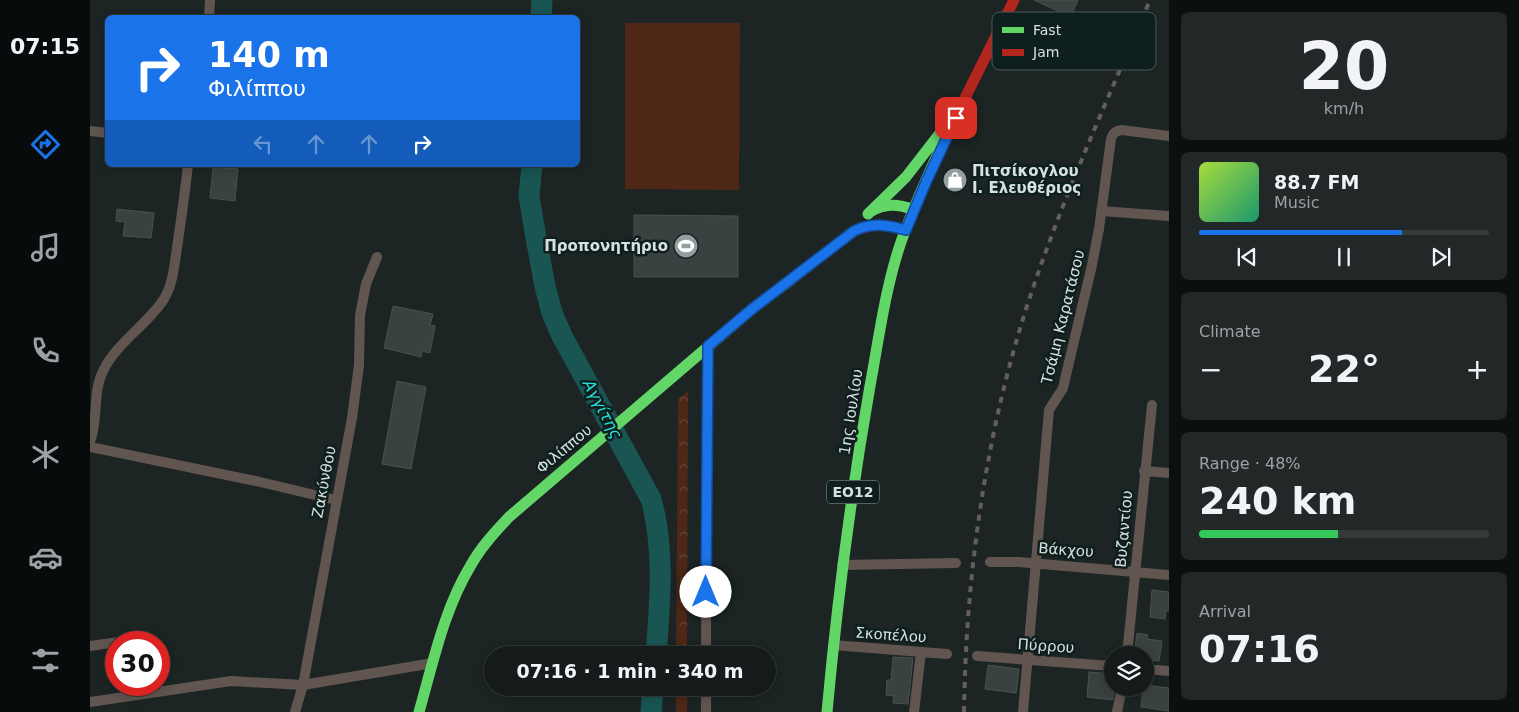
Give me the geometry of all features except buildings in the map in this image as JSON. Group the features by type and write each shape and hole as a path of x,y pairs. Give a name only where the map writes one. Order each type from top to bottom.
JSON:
{"main road":[{"name":"ΕΟ12","path":"1008,12 1014,0"},
{"name":"ΕΟ12","path":"914,210 992,45"},
{"path":"868,214 906,177 964,102"},
{"name":"Φιλίππου","path":"854,231 868,214 876,208 898,205 914,210"},
{"name":"1ης Ιουλίου","path":"827,712 842,565 884,308 892,274 914,210"},
{"name":"Φιλίππου","path":"419,712 433,663 461,582 483,546 518,508 752,309 854,231 864,226 873,225 906,230"}],"street":[{"path":"209,15 210,0"},
{"name":"Τσάμη Καρατάσου","path":"1023,712 1029,660 1035,563 1049,410 1063,388 1096,247 1112,134 1122,130 1169,136"},
{"path":"90,132 105,134"},
{"path":"90,442 93,433 98,386 102,372 118,349 156,309 169,288 182,217 188,167"},
{"path":"1101,210 1169,216"},
{"name":"Ζακύνθου","path":"295,712 303,685 352,418 359,365 360,315 366,284 377,257"},
{"path":"706,646 708,346"},
{"name":"Βυζαντίου","path":"1128,646 1152,405"},
{"path":"90,447 272,484 336,500"},
{"path":"1144,471 1169,473"},
{"name":"Βάκχου","path":"990,562 1035,563 1169,575"},
{"path":"842,565 956,563"},
{"path":"90,646 105,644"},
{"name":"Σκοπέλου","path":"833,646 947,654"},
{"path":"914,712 921,652"},
{"name":"Πύρρου","path":"977,656 1104,665"},
{"path":"90,702 231,681 303,685 433,663"},
{"path":"1154,670 1169,671"},
{"path":"706,696 706,712"},
{"path":"1118,712 1121,696"}],"green space":[{"path":"625,23 740,23 739,190 625,189"},
{"path":"688,391 687,646 676,646 678,399"},
{"path":"676,696 687,696 687,712 676,712"}],"waterway":[{"name":"Αγγίτης","path":"541,15 542,0"},
{"name":"Αγγίτης","path":"532,167 529,196 545,286 552,313 562,336 651,499 660,557 657,646"},
{"name":"Αγγίτης","path":"651,712 652,696"}],"railway":[{"path":"1145,12 1150,0"},
{"path":"964,712 969,609 980,507 989,456 1012,355 1040,267 1085,152 1120,70"}],"traffic: fast":[{"path":"868,214 906,177 944,128"},
{"path":"827,712 835,630 851,508 863,427 887,296 895,260 906,228 947,134"},
{"path":"870,212 892,205 914,210"},
{"path":"419,712 440,637 453,600 475,558 493,534 509,517 752,309 792,279"}],"traffic: jam":[{"path":"1008,12 1014,0"},
{"path":"947,134 992,44"},
{"path":"792,279 854,231 861,228 880,226 906,230"}],"place":[{"name":"Πιτσίκογλου Ι. Ελευθέριος","path":"955,180"},
{"name":"Προπονητήριο","path":"686,246"}],"route":[{"path":"706,592 708,346 752,309 854,231 864,226 873,225 906,230 956,118"}]}
